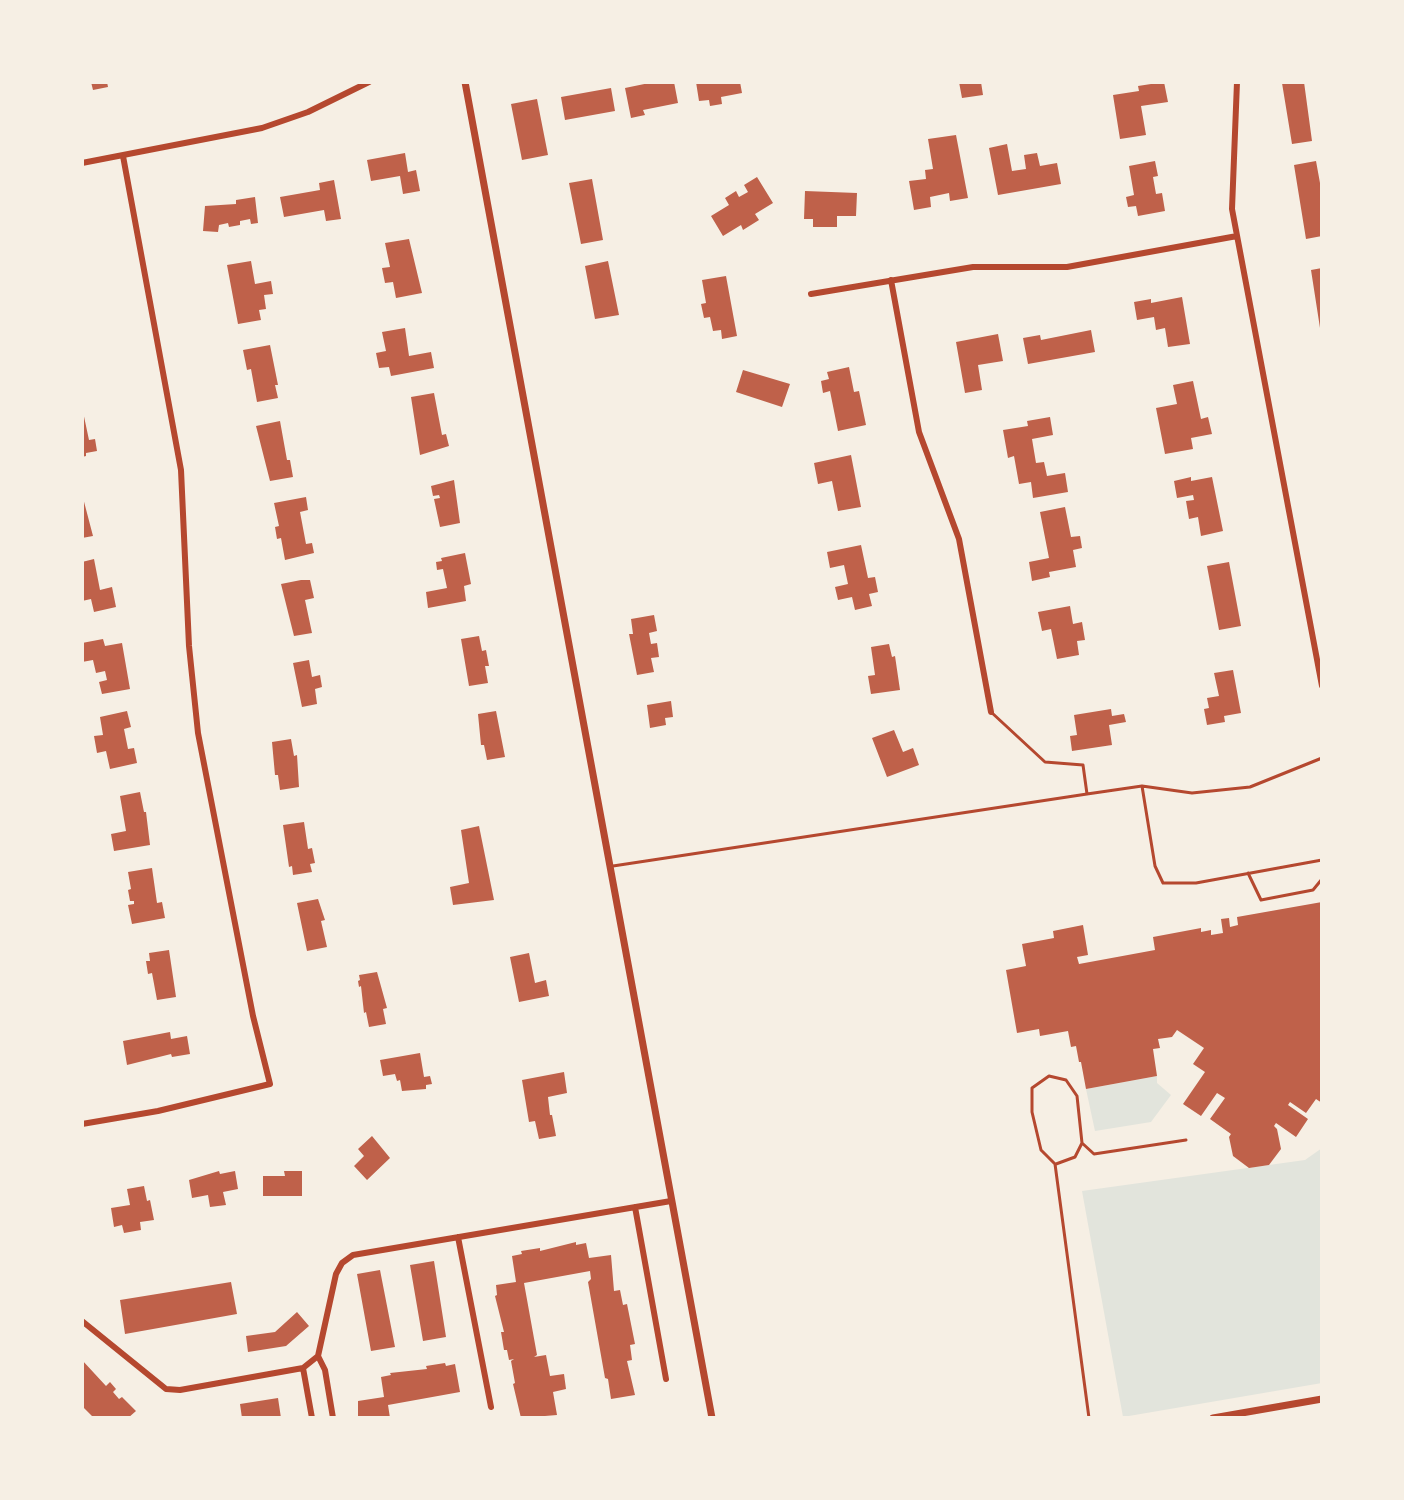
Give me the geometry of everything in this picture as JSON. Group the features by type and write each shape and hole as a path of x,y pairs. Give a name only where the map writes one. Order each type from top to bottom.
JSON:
{"street":[{"path":"82,163 262,128 308,112 369,82"},
{"path":"465,82 712,1418"},
{"path":"1237,82 1232,209 1322,686"},
{"path":"82,1124 158,1111 270,1084 253,1016 198,733 189,646 181,470 123,156"},
{"path":"811,294 973,267 1067,267 1237,236"},
{"path":"891,280 919,432 959,539 991,712"},
{"path":"333,1418 325,1370 318,1356 336,1274 342,1263 353,1255 671,1201"},
{"path":"635,1207 666,1379"},
{"path":"458,1237 491,1407"},
{"path":"82,1321 166,1389 180,1390 303,1368 318,1356"},
{"path":"303,1368 312,1418"},
{"path":"1213,1418 1322,1399"}],"lane":[{"path":"991,712 1045,762 1083,765 1087,794"},
{"path":"609,867 1142,786 1192,793 1250,787 1321,761"},
{"path":"1142,786 1155,866 1163,883 1196,883 1322,860"},
{"path":"1248,873 1261,900 1313,890 1322,879"},
{"path":"1055,1164 1075,1157 1082,1143 1077,1096 1066,1080 1049,1076 1032,1088 1032,1112 1041,1150 1055,1164 1089,1418"},
{"path":"1082,1143 1094,1154 1186,1140"}],"shaded area":[{"path":"1157,1076 1157,1083 1171,1095 1151,1122 1095,1131 1086,1089"},
{"path":"1322,1148 1322,1383 1123,1417 1082,1191 1305,1160"}],"building":[{"path":"91,82 107,82 108,87 93,90"},
{"path":"654,82 674,82 678,103 643,110 645,115 631,118 625,88"},
{"path":"696,82 740,82 742,93 721,97 722,104 710,106 709,100 699,101"},
{"path":"959,82 981,82 983,95 962,98"},
{"path":"1164,82 1168,102 1141,106 1146,135 1120,139 1113,95 1139,91 1138,86"},
{"path":"1304,82 1312,141 1292,144 1282,83"},
{"path":"611,88 615,111 565,120 561,97"},
{"path":"537,99 548,155 522,160 511,104"},
{"path":"956,135 968,198 950,201 949,193 930,197 931,207 914,210 909,181 926,179 925,170 933,169 928,139"},
{"path":"1007,144 1012,171 1026,169 1024,155 1037,153 1040,166 1057,163 1061,184 998,195 989,148"},
{"path":"405,153 408,172 416,170 420,191 403,194 400,176 371,181 367,160"},
{"path":"1155,161 1158,176 1153,177 1156,194 1162,193 1165,211 1138,216 1136,206 1128,207 1126,197 1134,195 1129,166"},
{"path":"1316,161 1322,194 1322,236 1306,239 1294,165"},
{"path":"757,177 773,203 755,214 759,220 743,230 741,225 723,236 711,216 729,205 725,198 736,191 739,197 748,192 744,185"},
{"path":"592,179 603,240 581,244 569,183"},
{"path":"334,180 341,219 326,221 324,210 284,217 280,197 320,190 319,183"},
{"path":"805,191 857,193 856,216 837,216 837,227 813,227 813,219 804,219"},
{"path":"255,197 258,223 251,224 250,219 240,221 240,225 219,225 218,232 203,231 205,206 236,204 236,200"},
{"path":"409,239 422,293 396,298 393,282 385,283 382,268 390,267 385,243"},
{"path":"251,261 255,284 271,281 273,294 264,295 266,309 259,310 261,320 238,324 227,265"},
{"path":"608,261 619,315 595,319 585,266"},
{"path":"1322,268 1322,327 1320,328 1311,270"},
{"path":"726,276 737,336 722,339 721,330 713,331 710,317 704,318 701,304 706,303 702,280"},
{"path":"1182,297 1190,344 1168,347 1165,328 1156,330 1154,317 1137,320 1134,302 1151,299 1151,303"},
{"path":"405,328 409,356 431,352 434,368 391,376 389,367 379,368 376,353 386,351 382,332"},
{"path":"1091,330 1095,352 1028,364 1023,338 1040,335 1041,340"},
{"path":"998,334 1003,361 978,365 982,390 965,393 956,342"},
{"path":"270,345 278,398 257,402 251,369 247,370 243,350"},
{"path":"849,367 854,392 859,391 866,425 838,431 830,391 823,393 821,381 829,379 827,372"},
{"path":"743,370 790,384 782,407 736,392"},
{"path":"1193,381 1201,419 1208,417 1212,434 1191,438 1193,449 1165,454 1156,408 1177,404 1173,385"},
{"path":"434,393 442,435 446,434 449,446 420,455 411,397"},
{"path":"82,407 89,440 95,439 97,451 82,457"},
{"path":"1050,417 1053,435 1032,439 1036,463 1044,462 1047,476 1065,473 1068,492 1033,498 1031,482 1019,484 1014,456 1008,458 1003,430 1028,426 1027,421"},
{"path":"280,421 293,477 270,481 256,426"},
{"path":"851,455 861,507 838,511 832,481 818,484 814,463"},
{"path":"1191,477 1191,481 1212,477 1223,531 1201,536 1198,517 1189,519 1186,501 1194,500 1193,495 1177,498 1174,481"},
{"path":"454,480 460,523 440,527 434,499 440,498 439,495 433,496 431,486"},
{"path":"82,494 93,536 82,538"},
{"path":"306,497 308,510 300,512 306,544 312,543 314,553 285,560 281,538 277,539 275,527 279,526 274,503"},
{"path":"1065,507 1071,537 1080,536 1082,548 1073,550 1076,567 1049,572 1050,577 1032,581 1029,562 1049,558 1040,512"},
{"path":"861,545 868,578 875,577 878,592 869,594 872,606 855,610 852,597 838,600 835,587 848,584 844,565 830,568 827,552"},
{"path":"465,553 471,584 464,586 466,601 428,608 426,592 447,588 443,569 437,570 436,562"},
{"path":"94,559 100,590 112,587 116,607 94,612 91,599 82,601 82,562"},
{"path":"1229,562 1241,626 1219,630 1207,566"},
{"path":"310,580 314,598 305,600 312,633 294,636 281,584"},
{"path":"1070,606 1073,624 1082,622 1085,640 1077,641 1079,655 1057,659 1051,629 1042,631 1038,612"},
{"path":"654,615 657,631 649,633 651,644 657,643 659,657 651,658 654,672 637,675 629,634 633,634 631,619"},
{"path":"479,636 482,651 486,650 488,683 469,686 461,639"},
{"path":"103,639 105,646 122,643 130,689 102,694 99,682 107,680 105,671 96,673 93,660 82,662 82,643"},
{"path":"889,644 892,657 895,656 900,690 871,694 868,676 875,675 871,647"},
{"path":"309,660 312,677 320,675 322,687 315,689 317,704 302,707 293,663"},
{"path":"1233,670 1241,713 1224,716 1225,722 1207,725 1204,709 1209,708 1207,698 1219,696 1214,673"},
{"path":"671,701 673,717 665,718 666,725 650,728 647,705"},
{"path":"1111,709 1112,716 1124,714 1126,722 1109,725 1112,745 1072,751 1070,736 1077,735 1074,715"},
{"path":"127,711 131,727 124,729 128,749 134,748 137,763 110,769 106,751 97,753 94,736 103,735 100,717"},
{"path":"496,711 505,757 487,760 484,745 481,745 478,714"},
{"path":"894,730 903,752 913,748 919,765 887,777 872,738"},
{"path":"291,739 294,756 297,755 299,787 280,790 278,775 275,775 272,742"},
{"path":"140,792 150,845 114,851 111,834 126,831 120,796"},
{"path":"304,822 308,849 312,848 315,863 310,864 312,872 293,875 283,825"},
{"path":"479,826 494,900 453,905 450,887 469,883 461,830"},
{"path":"152,868 157,903 162,902 165,918 132,924 128,905 134,904 134,901 130,901 128,872"},
{"path":"318,899 325,920 321,921 327,947 307,951 297,903"},
{"path":"1322,902 1322,1103 1316,1099 1306,1113 1290,1102 1288,1105 1308,1119 1296,1137 1276,1123 1274,1126 1281,1149 1269,1165 1249,1168 1233,1156 1231,1134 1210,1119 1225,1098 1217,1093 1201,1116 1183,1104 1205,1072 1193,1064 1204,1048 1177,1030 1172,1037 1158,1039 1160,1048 1153,1049 1157,1076 1086,1089 1081,1062 1076,1046 1071,1047 1068,1031 1040,1036 1039,1029 1017,1033 1006,970 1026,966 1022,944 1054,938 1053,931 1083,925 1088,955 1077,957 1079,964 1155,950 1153,937 1201,928 1201,932 1211,930 1211,935 1223,933 1221,919 1229,918 1230,927 1238,925 1237,917"},
{"path":"169,950 176,997 157,1000 152,973 148,974 146,961 150,961 149,953"},
{"path":"529,953 535,983 546,980 549,996 519,1002 510,957"},
{"path":"377,972 387,1008 383,1009 386,1024 369,1027 358,981 359,975"},
{"path":"170,1032 171,1039 187,1036 190,1054 172,1057 171,1054 127,1065 123,1041"},
{"path":"420,1053 424,1077 430,1076 432,1084 426,1085 426,1089 402,1091 395,1074 383,1076 380,1060"},
{"path":"564,1072 567,1093 548,1097 556,1136 539,1139 535,1121 529,1122 522,1080"},
{"path":"372,1136 390,1158 367,1180 354,1166 364,1156 358,1149"},
{"path":"219,1171 220,1174 235,1171 238,1189 223,1192 226,1205 210,1207 208,1195 192,1198 189,1180"},
{"path":"284,1171 302,1171 302,1196 263,1196 263,1176 285,1176"},
{"path":"144,1186 154,1220 140,1222 141,1230 124,1233 122,1225 114,1227 111,1208 130,1205 127,1189"},
{"path":"576,1242 576,1245 586,1243 589,1258 611,1255 614,1291 620,1290 623,1305 627,1304 635,1344 630,1345 632,1360 627,1361 635,1395 611,1399 588,1282 591,1279 590,1271 524,1283 537,1355 534,1357 546,1355 550,1376 564,1374 566,1389 553,1392 557,1415 521,1418 513,1384 511,1361 514,1359 509,1360 507,1350 504,1350 496,1285 516,1282 512,1256 522,1254 521,1251 540,1248 540,1251"},
{"path":"434,1261 446,1337 423,1341 410,1265"},
{"path":"380,1270 395,1347 371,1351 357,1274"},
{"path":"231,1282 237,1314 125,1334 120,1300"},
{"path":"297,1312 309,1326 286,1346 248,1352 246,1336 275,1332"},
{"path":"82,1360 106,1386 110,1382 119,1399 122,1397 136,1411 128,1418 94,1418 82,1406"},
{"path":"445,1363 446,1366 455,1364 460,1392 388,1405 390,1418 358,1418 358,1401 384,1397 381,1377"},
{"path":"278,1398 281,1418 242,1418 240,1404"}]}
